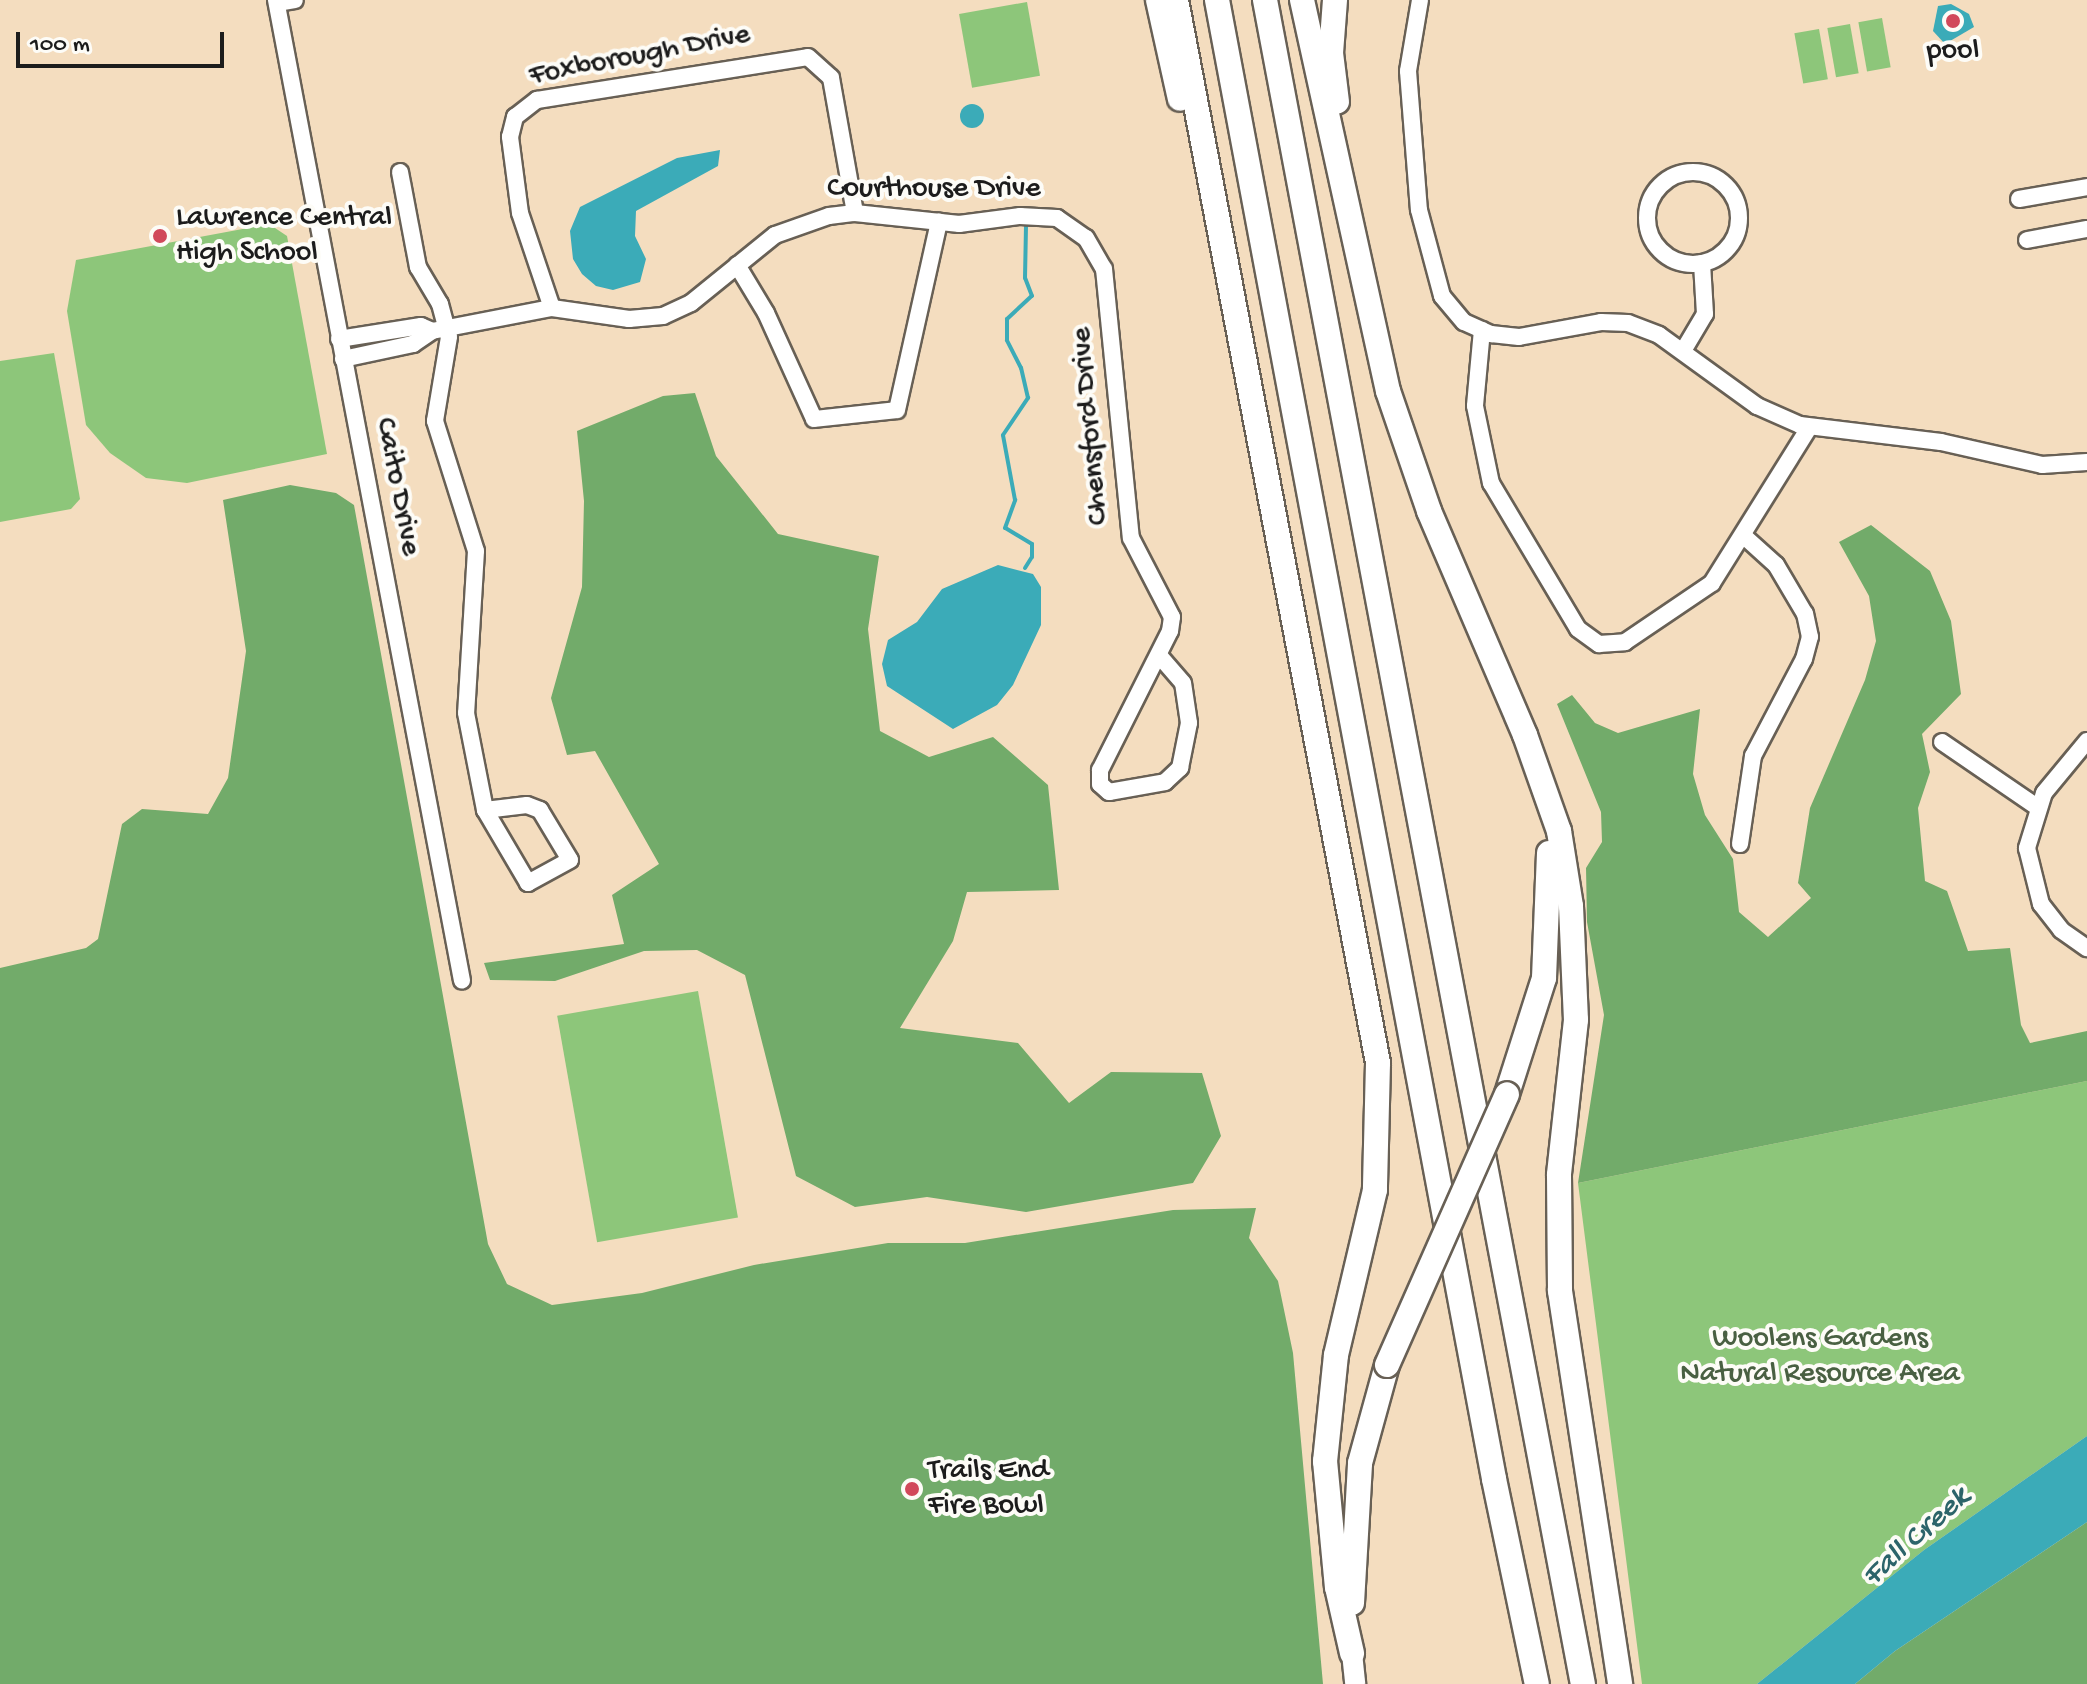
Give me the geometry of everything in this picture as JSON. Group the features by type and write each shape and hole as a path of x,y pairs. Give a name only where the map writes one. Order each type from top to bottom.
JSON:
{"highway":[{"path":"1158,0 1178,93 1209,192"},
{"path":"1176,0 1257,446 1285,555 1375,1039 1380,1139 1369,1218 1331,1386 1325,1474 1337,1587 1352,1653"},
{"path":"1217,0 1537,1684"},
{"path":"1265,0 1583,1681"},
{"path":"1302,0 1369,319 1420,487 1543,783 1559,831 1575,974 1576,1020 1558,1197 1562,1319 1619,1677"},
{"path":"1335,0 1332,66 1349,216"},
{"path":"1352,1653 1356,1492 1365,1437 1387,1365 1507,1094 1533,1025 1547,952 1551,883 1543,783"}],"main road":[{"path":"1352,1653 1355,1684"}],"street":[{"name":"Caito Drive","path":"295,0 276,2 462,981"},
{"path":"1420,0 1408,71 1421,221 1444,301 1464,322 1482,330 1519,337 1621,322 1647,328 1763,409 1809,428 1941,442 2042,465 2087,462"},
{"name":"Foxborough Drive","path":"552,308 520,213 510,137 515,117 537,100 808,57 831,78 855,213"},
{"path":"400,172 418,267 440,330 448,368 435,421 476,551 466,713 485,810 528,883 570,860 535,806 485,810"},
{"path":"1684,173 1719,180 1738,210 1733,241 1720,256 1702,263 1682,263 1665,254 1648,227 1655,193 1684,173"},
{"path":"2019,199 2087,187"},
{"name":"Courthouse Drive","path":"343,359 413,344 440,330 552,308 629,319 663,316 691,303 787,228 855,213 939,222 1040,215 1064,221 1082,234"},
{"path":"737,265 766,313 814,419 897,410 939,222"},
{"path":"2027,240 2087,229"},
{"name":"Chensford Drive","path":"1082,234 1099,256 1107,285 1131,538 1172,617 1159,655 1100,770 1100,784 1109,792 1165,782 1180,768 1189,723 1183,683 1159,655"},
{"path":"1683,351 1705,314 1702,263"},
{"name":"Courthouse Drive","path":"339,339 421,326 440,330"},
{"path":"1482,330 1475,406 1491,483 1576,626 1597,643 1625,642 1712,583 1745,537 1809,428"},
{"path":"1740,844 1753,756 1804,659 1810,637 1805,614 1776,565 1745,537"},
{"path":"2087,741 2037,807 2027,848 2033,887 2056,925 2087,948"},
{"path":"1942,742 2037,807"}],"green space":[{"path":"1027,2 1040,76 972,88 959,14"},
{"path":"1882,18 1891,67 1867,71 1858,22"},
{"path":"1850,24 1859,73 1836,77 1827,28"},
{"path":"1819,29 1828,79 1803,84 1794,33"},
{"path":"269,224 287,236 327,454 187,483 146,478 110,453 86,425 67,311 76,260"},
{"path":"54,353 80,499 71,509 0,522 0,361"},
{"path":"695,393 716,456 778,534 879,556 868,629 880,731 929,757 993,737 1048,785 1059,890 967,892 953,941 900,1028 1018,1043 1069,1103 1111,1072 1202,1073 1221,1136 1193,1183 1026,1212 927,1197 855,1207 796,1176 745,975 697,950 644,951 555,981 490,980 484,963 624,944 612,895 659,864 595,751 567,755 551,698 582,587 584,501 577,431 663,396"},
{"path":"290,485 336,493 354,505 488,1244 507,1284 552,1305 642,1293 754,1265 888,1243 965,1243 1173,1210 1256,1208 1249,1238 1278,1281 1293,1353 1323,1684 0,1684 0,968 86,948 98,939 122,824 142,809 208,814 228,778 246,651 223,500"},
{"path":"1871,525 1930,571 1951,621 1961,694 1922,734 1930,772 1918,808 1925,881 1947,891 1968,951 2010,948 2021,1025 2030,1043 2087,1031 2087,1081 1578,1183 1604,1015 1587,922 1586,868 1602,842 1601,812 1557,704 1572,695 1595,723 1618,733 1700,709 1693,774 1705,815 1733,859 1739,912 1768,937 1811,898 1798,883 1810,808 1865,680 1876,641 1869,596 1839,542"},
{"path":"698,991 738,1218 597,1242 557,1016"},
{"name":"Woolens Gardens Natural Resource Area","path":"2087,1081 2087,1436 1924,1550 1757,1684 1642,1684 1578,1183"},
{"path":"2087,1522 2087,1684 1855,1684 1895,1651"}],"water":[{"name":"pool","path":"1951,4 1969,14 1974,27 1945,44 1933,31 1938,6"},
{"path":"972,104 981,107 984,116 981,125 972,128 963,125 960,116 963,107"},
{"path":"720,150 718,166 636,211 635,236 646,259 640,282 613,290 596,286 582,274 573,259 570,231 580,207 677,158"},
{"path":"998,565 1033,574 1041,587 1041,625 1013,685 997,705 953,729 887,686 882,664 888,640 917,622 942,589"},
{"name":"Fall Creek","path":"2087,1436 2087,1522 1895,1651 1855,1684 1757,1684 1924,1550"}],"waterway":[{"path":"1025,568 1032,557 1032,544 1005,528 1015,500 1003,435 1028,398 1021,368 1007,340 1007,319 1032,296 1025,278 1026,226"}],"place":[{"name":"pool","path":"1953,21"},
{"name":"Lawrence Central High School","path":"160,236"},
{"name":"Trails End Fire Bowl","path":"912,1489"}]}
